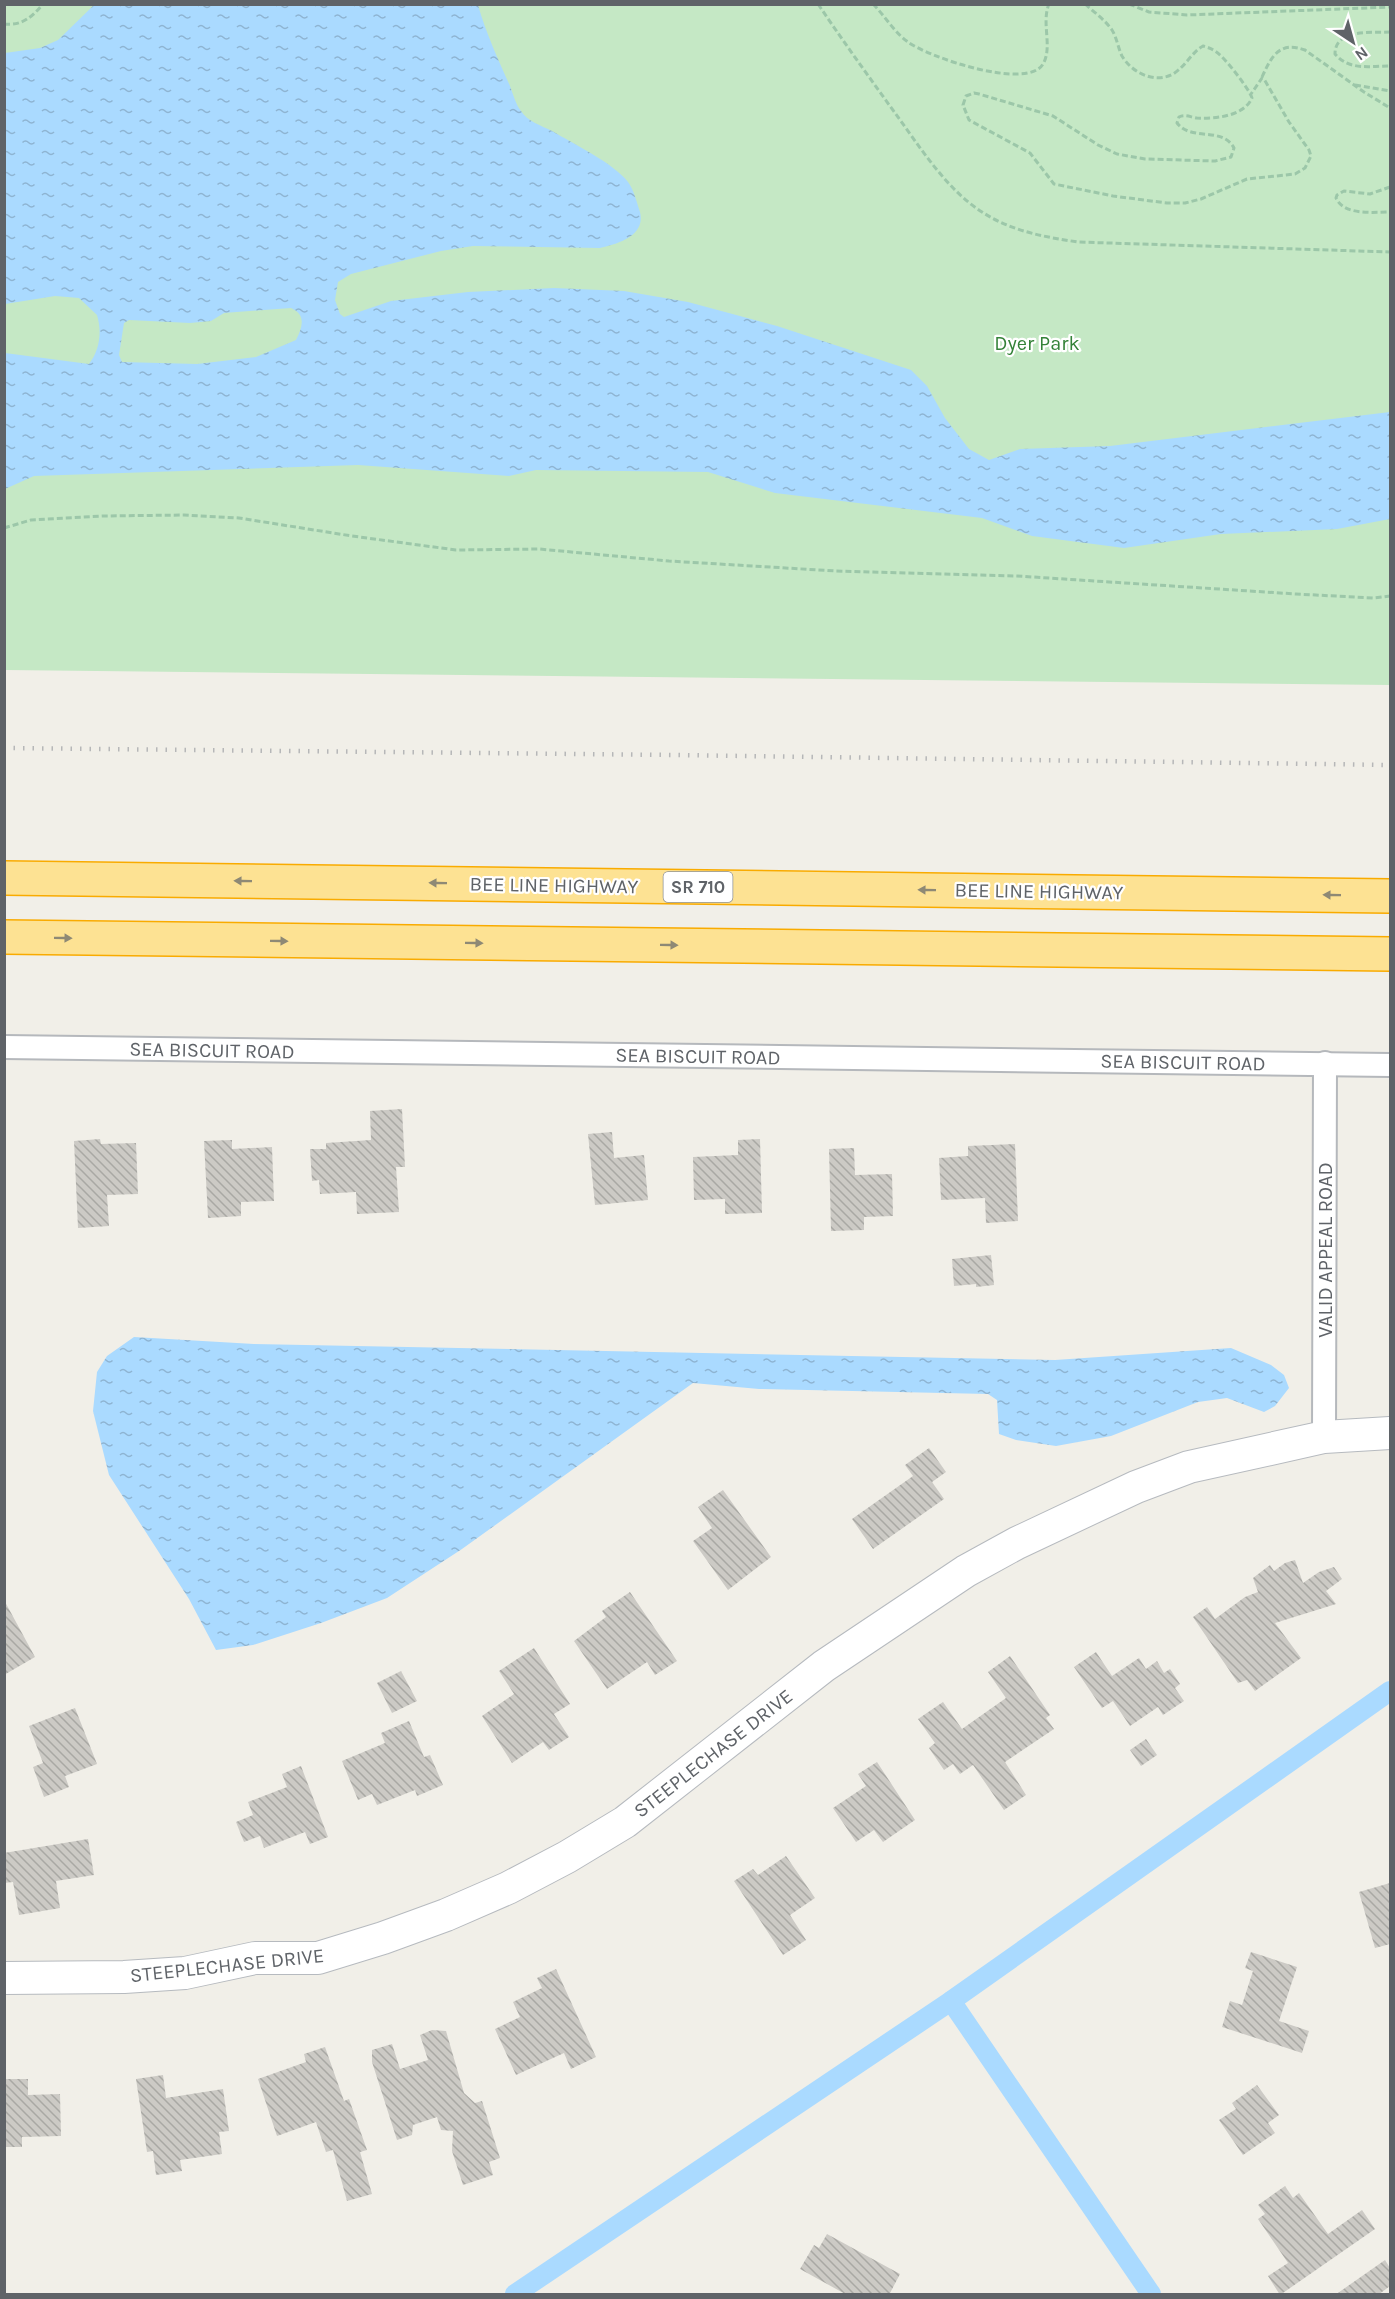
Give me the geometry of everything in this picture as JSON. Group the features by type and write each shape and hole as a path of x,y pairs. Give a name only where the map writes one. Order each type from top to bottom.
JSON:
{"highway":[{"name":"BEE LINE HIGHWAY","path":"4,879 1390,896"},
{"path":"4,937 1390,954"}],"street":[{"name":"SEA BISCUIT ROAD","path":"4,1047 1390,1065"},
{"name":"VALID APPEAL ROAD","path":"1324,1437 1325,1064"},
{"name":"STEEPLECHASE DRIVE","path":"4,1978 124,1977 184,1972 255,1958 318,1958 446,1915 508,1888 626,1822 824,1666 966,1571 1083,1510 1189,1467 1324,1437 1390,1433"}],"path":[{"path":"4,24 17,24 25,21 43,4"},
{"path":"818,4 908,131 948,182 981,212 1008,226 1042,236 1078,242 1390,252"},
{"path":"873,4 907,41 928,53 955,62 1014,75 1031,73 1043,64 1046,55 1045,20 1049,4"},
{"path":"1085,4 1106,24 1116,38 1122,55 1132,68 1141,74 1156,78 1172,75 1203,46 1213,49 1222,56 1251,94"},
{"path":"1129,4 1149,12 1187,15 1390,7"},
{"path":"1390,32 1351,34 1340,40 1335,47 1335,54 1340,60 1355,66 1390,66"},
{"path":"1262,78 1309,150 1311,156 1309,162 1305,168 1295,174 1247,179 1201,199 1185,203 1113,196 1054,184 1030,153 969,120 963,105 966,96 974,93 1053,116 1098,145 1123,155 1145,159 1215,161 1231,157 1234,148 1230,142 1220,136 1188,131 1179,126 1177,121 1184,115 1212,118 1241,111 1249,103 1251,94 1275,54 1284,47 1295,46 1305,50 1390,108"},
{"path":"1353,84 1390,91"},
{"path":"1390,187 1370,194 1347,190 1340,192 1336,198 1340,205 1347,209 1390,212"},
{"path":"4,528 31,520 103,516 239,518 352,536 456,549 539,549 669,561 836,571 994,575 1373,598 1390,596"}],"green space":[{"name":"Dyer Park","path":"5,5 1390,5 1390,685 5,670"}],"water":[{"path":"94,5 478,5 521,111 531,120 593,154 622,175 630,185 640,212 639,227 629,238 600,248 473,246 441,251 351,274 338,282 335,300 340,314 344,317 391,301 468,292 554,288 624,291 688,302 777,326 911,370 927,386 945,418 969,449 989,460 1020,449 1110,446 1390,412 1390,519 1337,529 1221,534 1124,548 1032,536 982,518 775,493 708,472 536,470 509,476 358,465 34,476 5,489 5,353 89,364 96,353 99,340 97,315 79,298 55,296 5,304 5,53 40,48 58,40","holes":["291,308 296,311 302,322 296,340 256,357 197,364 122,362 119,355 124,323 129,320 190,323 211,321 224,313"]},
{"path":"134,1337 254,1344 1055,1360 1231,1348 1271,1365 1284,1375 1289,1388 1275,1406 1264,1412 1227,1398 1198,1402 1111,1436 1056,1446 1016,1440 999,1434 997,1400 988,1394 759,1389 693,1383 462,1549 387,1598 253,1645 216,1650 189,1599 109,1475 93,1411 97,1372 107,1356"}],"building":[{"path":"402,1109 405,1167 396,1167 399,1212 357,1214 356,1192 320,1194 319,1180 312,1181 310,1149 326,1149 326,1143 371,1140 370,1111"},
{"path":"612,1132 614,1158 644,1155 648,1200 595,1205 588,1134"},
{"path":"100,1139 101,1144 136,1143 138,1194 107,1195 109,1226 78,1228 74,1141"},
{"path":"760,1139 762,1213 725,1214 725,1199 694,1200 693,1157 738,1155 738,1140"},
{"path":"232,1140 232,1149 272,1147 274,1201 241,1202 241,1216 208,1218 204,1141"},
{"path":"1015,1144 1018,1221 986,1223 985,1198 941,1200 939,1158 968,1156 968,1146"},
{"path":"854,1148 855,1175 892,1174 893,1216 864,1217 864,1230 831,1231 829,1149"},
{"path":"991,1255 994,1285 954,1286 952,1259"},
{"path":"929,1448 946,1472 932,1482 944,1499 873,1549 852,1519 913,1476 905,1465"},
{"path":"723,1490 771,1557 728,1590 693,1541 712,1528 698,1507"},
{"path":"1295,1560 1303,1583 1319,1572 1334,1567 1342,1579 1326,1591 1336,1604 1275,1623 1301,1658 1255,1691 1247,1680 1238,1683 1193,1617 1207,1607 1215,1619 1245,1597 1258,1592 1253,1578 1270,1565 1274,1571 1285,1563"},
{"path":"630,1592 677,1661 655,1675 647,1662 607,1689 574,1641 606,1617 602,1611"},
{"path":"4,1600 35,1657 4,1675"},
{"path":"534,1648 570,1704 554,1714 569,1737 549,1750 543,1742 512,1763 482,1716 514,1694 499,1671"},
{"path":"1096,1652 1112,1676 1139,1658 1146,1669 1157,1661 1164,1673 1170,1669 1180,1684 1175,1688 1184,1701 1163,1715 1158,1707 1130,1726 1113,1701 1102,1708 1074,1667"},
{"path":"1010,1656 1050,1715 1046,1718 1054,1729 1005,1762 1026,1795 1004,1810 973,1765 960,1774 953,1764 944,1770 929,1748 935,1743 918,1719 943,1702 962,1729 1006,1698 988,1672"},
{"path":"401,1671 417,1701 392,1713 377,1683"},
{"path":"75,1708 97,1764 65,1776 69,1787 44,1797 33,1767 43,1763 29,1726"},
{"path":"409,1721 424,1757 430,1755 443,1785 417,1796 415,1790 377,1805 372,1794 358,1800 342,1761 385,1743 381,1733"},
{"path":"1146,1739 1157,1755 1141,1766 1130,1750"},
{"path":"877,1762 915,1820 883,1842 874,1830 856,1842 833,1808 866,1786 858,1774"},
{"path":"301,1766 328,1837 310,1844 305,1832 264,1848 260,1836 244,1842 236,1822 253,1815 248,1802 287,1787 282,1774"},
{"path":"88,1839 94,1875 56,1881 60,1908 19,1915 13,1882 4,1883 4,1853"},
{"path":"786,1856 815,1898 790,1915 806,1940 783,1955 734,1881 753,1869 758,1875"},
{"path":"1390,1883 1390,1944 1375,1948 1359,1892"},
{"path":"1251,1952 1297,1967 1279,2021 1309,2031 1302,2053 1222,2027 1230,2001 1242,2005 1253,1971 1245,1968"},
{"path":"556,1969 596,2057 571,2069 564,2053 516,2075 495,2029 520,2017 513,2002 542,1988 537,1978"},
{"path":"432,2030 446,2031 464,2093 475,2103 482,2101 500,2158 489,2162 493,2175 463,2185 452,2151 453,2131 441,2130 437,2117 413,2125 412,2135 397,2140 372,2062 372,2050 392,2044 400,2069 428,2060 420,2035"},
{"path":"325,2047 344,2101 349,2099 367,2150 360,2152 372,2194 347,2201 333,2150 326,2152 316,2122 277,2136 258,2079 306,2062 304,2054"},
{"path":"163,2075 166,2098 223,2089 229,2131 219,2132 222,2154 180,2160 182,2171 156,2175 153,2151 147,2152 136,2079"},
{"path":"6,2079 28,2079 28,2095 60,2094 61,2136 22,2137 22,2147 4,2147"},
{"path":"1257,2085 1279,2115 1268,2123 1275,2133 1243,2155 1219,2120 1236,2109 1232,2103"},
{"path":"1285,2186 1293,2198 1299,2193 1328,2234 1362,2210 1375,2229 1280,2295 1268,2276 1288,2263 1258,2219 1265,2214 1258,2205"},
{"path":"827,2234 900,2274 889,2295 847,2295 800,2269 814,2245 819,2248"},
{"path":"1385,2260 1390,2268 1390,2286 1378,2295 1335,2295"}],"waterway":[{"path":"515,2294 951,2001 1390,1691"},
{"path":"951,2001 1151,2294"}],"railway":[{"path":"4,748 1390,765"}]}
